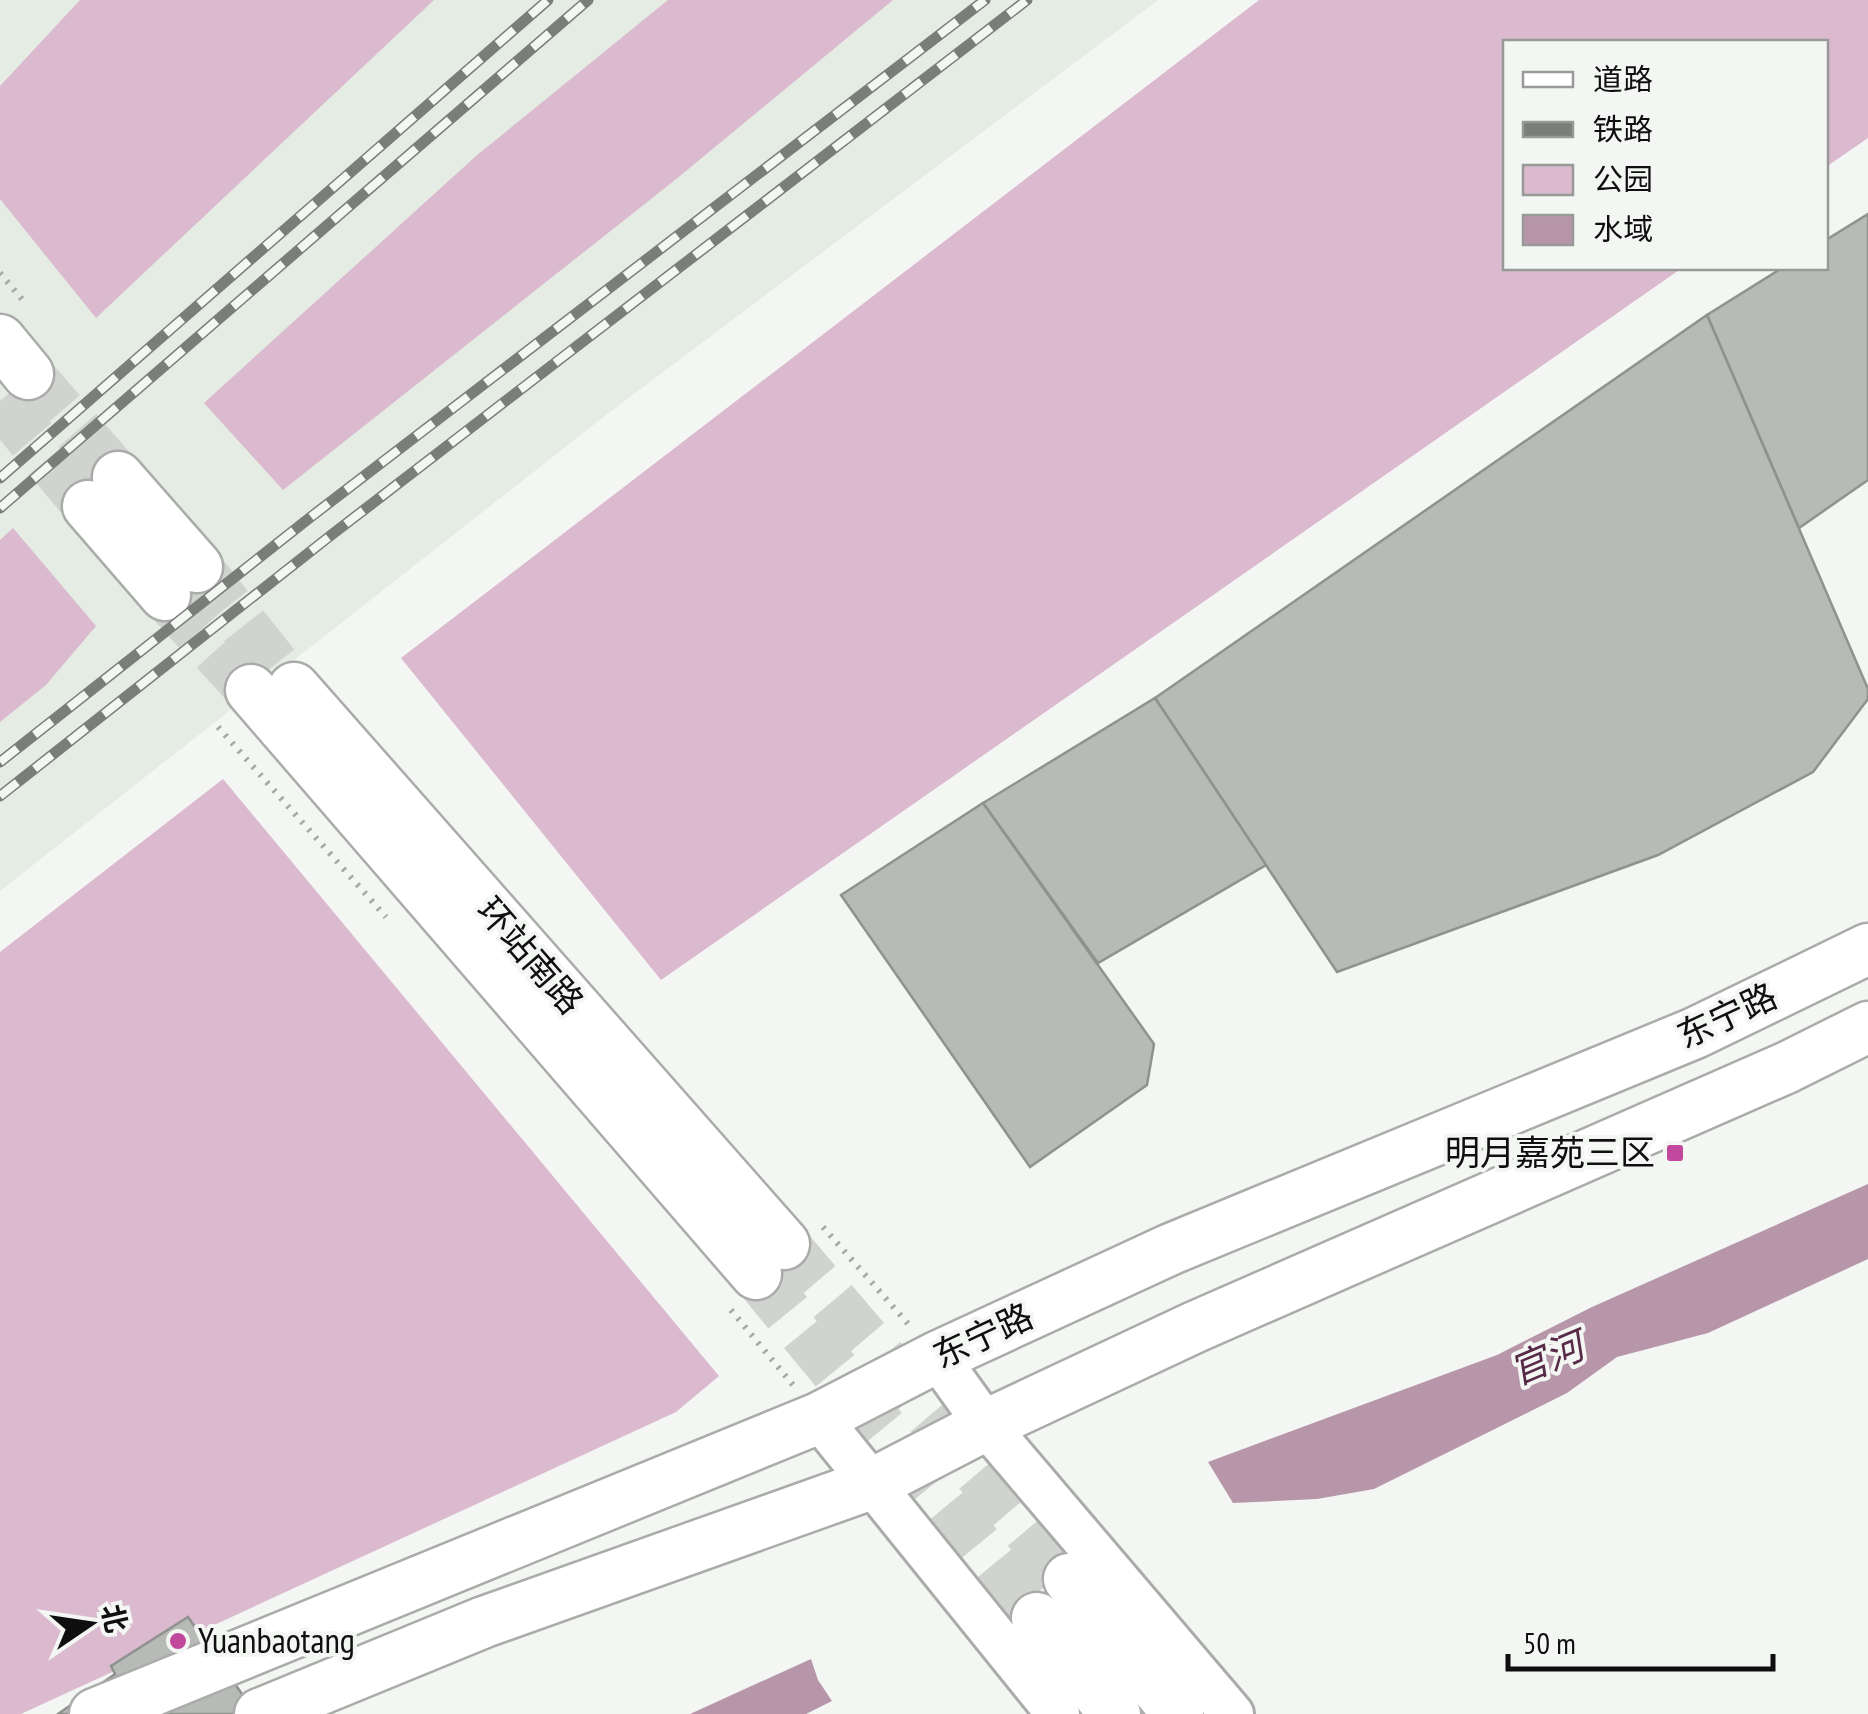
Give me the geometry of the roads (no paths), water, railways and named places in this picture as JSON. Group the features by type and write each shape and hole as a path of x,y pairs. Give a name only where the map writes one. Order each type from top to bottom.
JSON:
{"main road":[{"path":"103,491 181,581"},
{"name":"环站南路","path":"264,679 770,1259"},
{"name":"东宁路","path":"95,1714 820,1418 1170,1248 1694,1033 1868,949"},
{"name":"东宁路","path":"260,1714 484,1622 874,1483 1195,1327 1788,1067 1868,1027"},
{"path":"1069,1579 1178,1714"},
{"path":"1037,1618 1115,1714"}],"street":[{"path":"937,1358 986,1426 1232,1714"},
{"path":"820,1418 1058,1714"}],"water":[{"name":"官河","path":"1868,1184 1868,1259 1708,1333 1617,1357 1567,1393 1374,1489 1317,1499 1233,1503 1208,1462 1497,1355 1592,1307"},
{"path":"811,1659 818,1680 832,1701 806,1714 690,1714"}],"tunnel":[{"path":"28,374 118,477"},
{"path":"0,401 88,506"},
{"path":"197,567 277,668"},
{"path":"165,595 251,690"},
{"path":"784,1244 1069,1579"},
{"path":"756,1274 1037,1618"}],"railway":[{"path":"0,478 548,0"},
{"path":"0,508 588,0"},
{"path":"0,762 312,516 985,0"},
{"path":"0,796 330,536 1027,0"}],"place":[{"name":"明月嘉苑三区","path":"1675,1153"},
{"name":"Yuanbaotang","path":"178,1641"}]}
